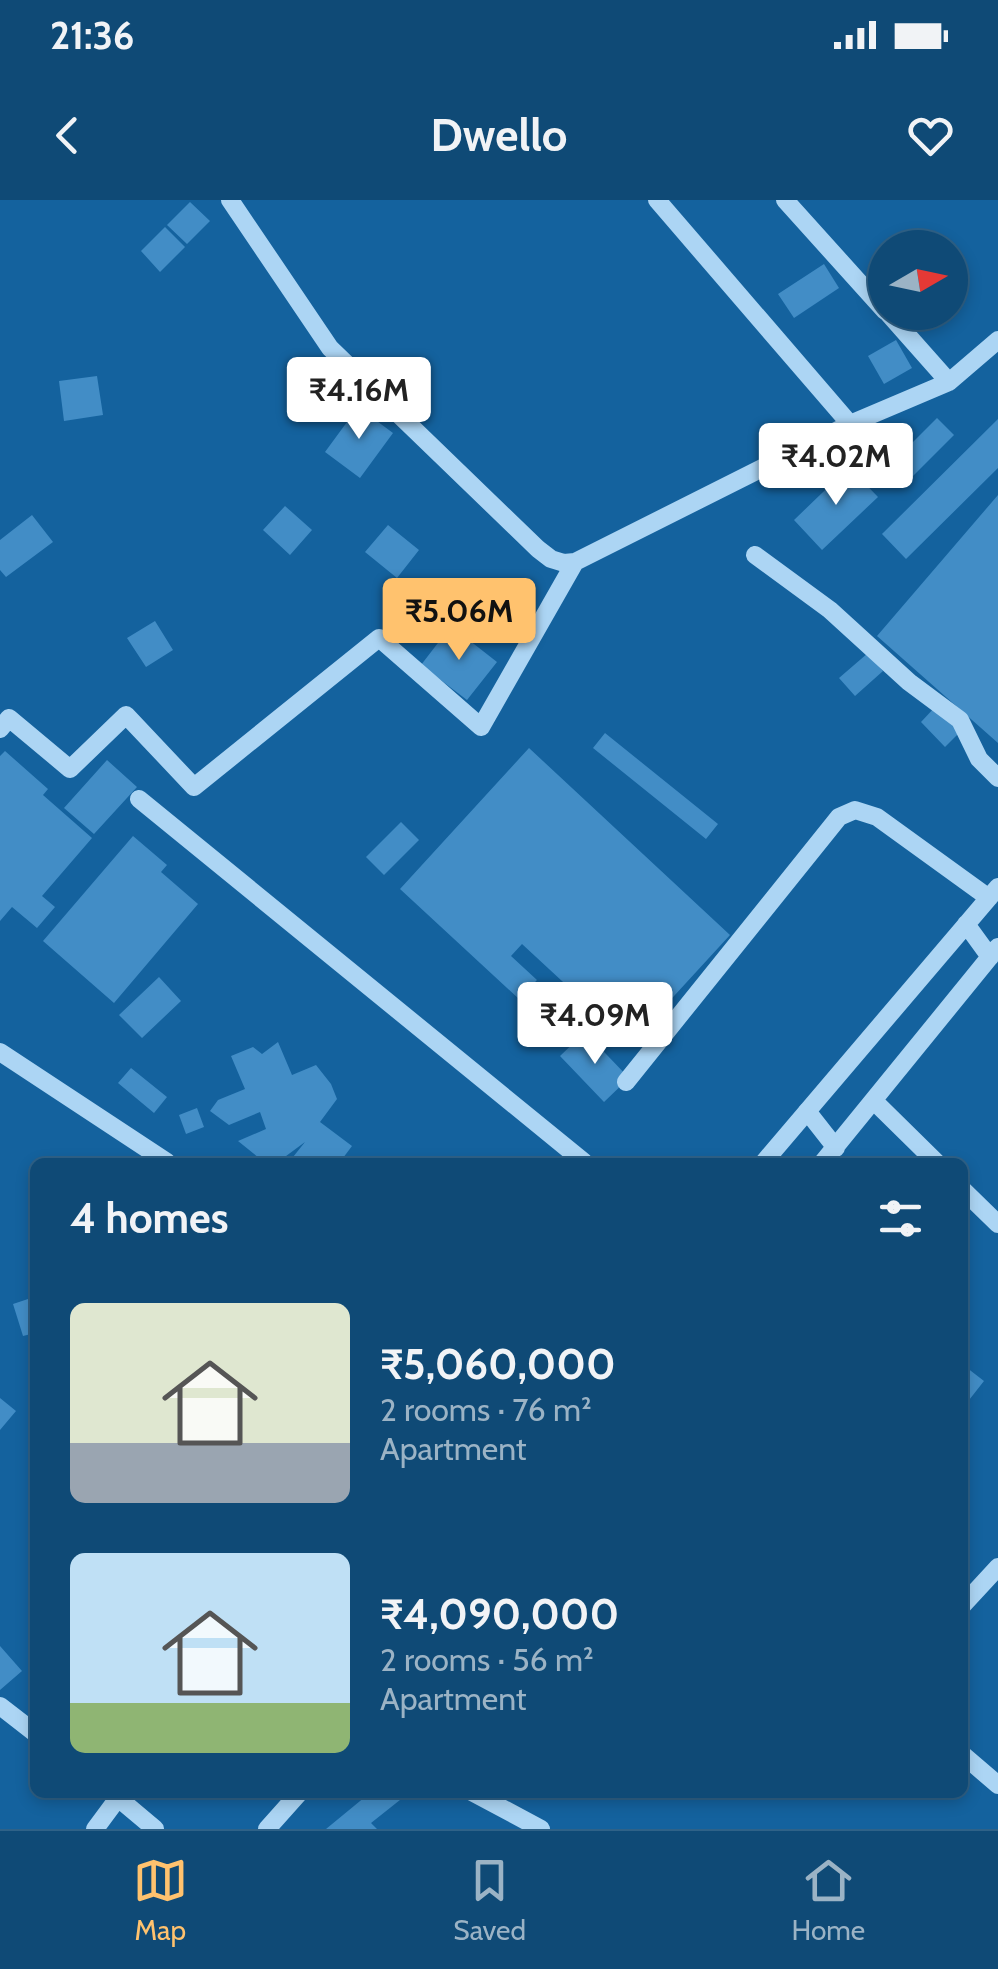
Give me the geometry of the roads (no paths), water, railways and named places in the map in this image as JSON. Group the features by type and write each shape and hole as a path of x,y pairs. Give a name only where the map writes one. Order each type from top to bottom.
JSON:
{"street":[{"path":"230,200 330,348 538,548 551,559 564,563 575,562 850,424 949,382 998,340"},
{"path":"657,200 850,424"},
{"path":"786,200 868,292"},
{"path":"902,330 949,382"},
{"path":"755,554 830,610 909,682 960,720 979,759 998,778"},
{"path":"0,728 9,718 70,769 126,715 194,788 380,638 481,727 575,562"},
{"path":"139,799 579,1158"},
{"path":"626,1082 839,817 856,810 877,816 993,892 767,1158"},
{"path":"827,1158 994,952 966,924"},
{"path":"0,1052 161,1158"},
{"path":"874,1101 932,1158"},
{"path":"807,1112 836,1148"},
{"path":"968,1195 998,1224"},
{"path":"968,1599 998,1566"},
{"path":"0,1706 30,1730"},
{"path":"968,1759 998,1785"},
{"path":"95,1829 113,1798"},
{"path":"116,1798 155,1829"},
{"path":"266,1829 294,1798"},
{"path":"483,1798 541,1829"}]}
